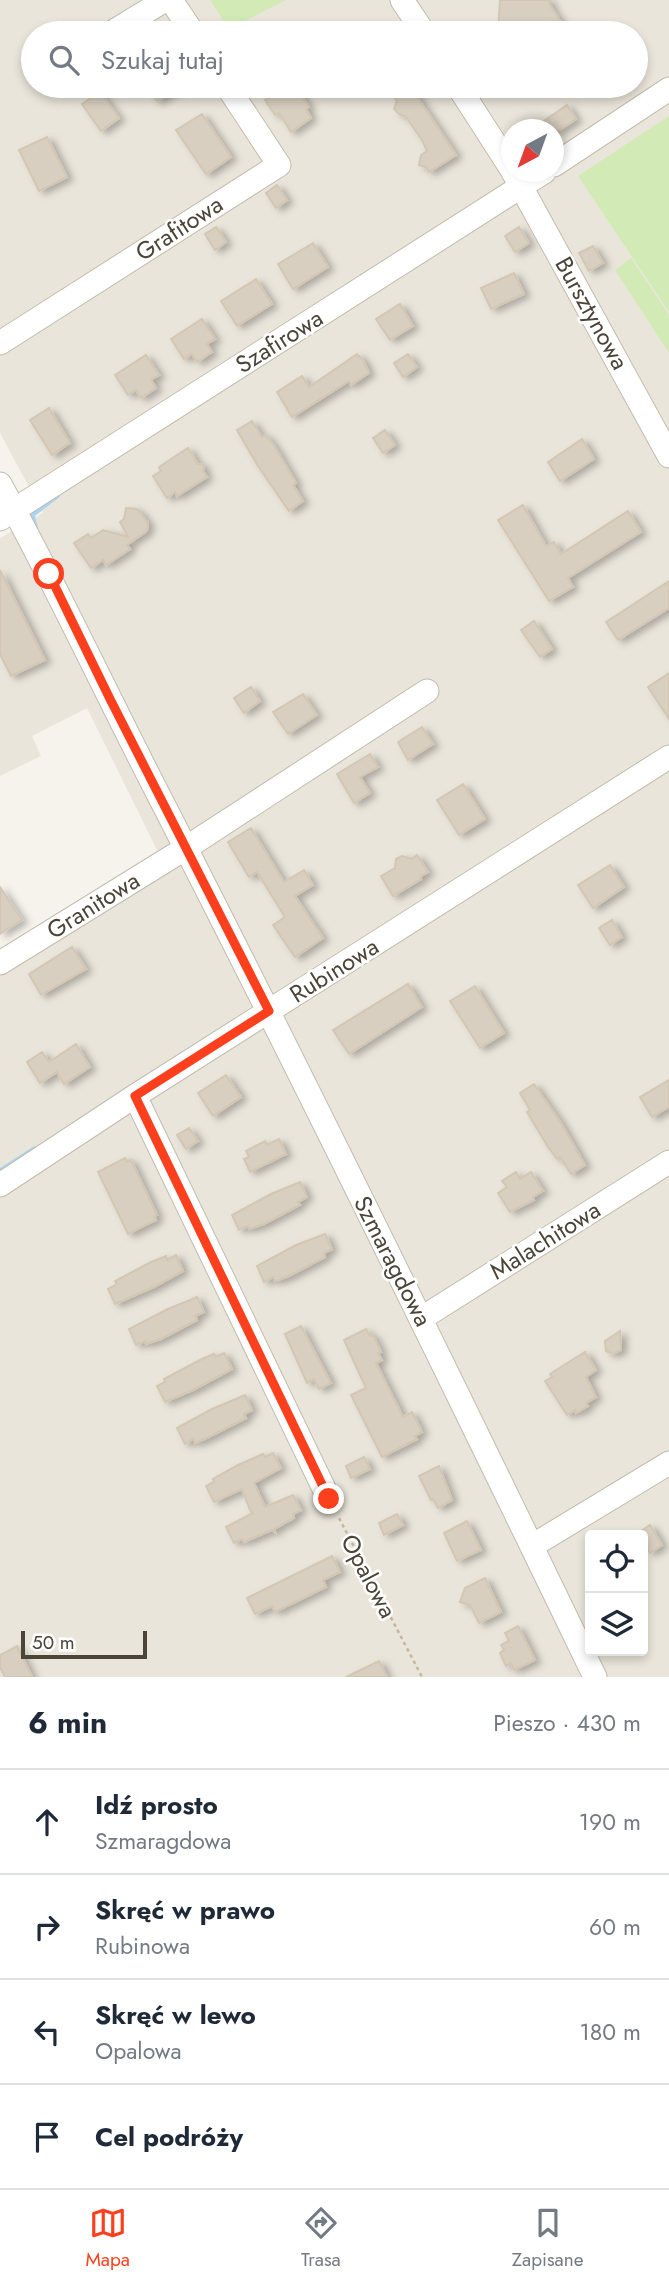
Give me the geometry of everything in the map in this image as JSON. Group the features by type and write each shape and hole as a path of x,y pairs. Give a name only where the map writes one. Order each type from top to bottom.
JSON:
{"street":[{"path":"131,21 165,0"},
{"path":"171,0 185,21"},
{"path":"402,0 416,21"},
{"path":"564,158 669,89"},
{"name":"Grafitowa","path":"0,342 279,165 235,98"},
{"name":"Bursztynowa","path":"465,98 501,154"},
{"name":"Szafirowa","path":"7,514 506,182"},
{"name":"Bursztynowa","path":"519,182 661,418 669,456"},
{"name":"Szmaragdowa","path":"0,484 7,514 186,848 269,1011 422,1318 595,1677"},
{"path":"186,848 427,691"},
{"name":"Rubinowa","path":"0,1185 135,1096 669,757"},
{"name":"Granitowa","path":"0,963 186,848"},
{"path":"135,1096 329,1499"},
{"name":"Malachitowa","path":"422,1318 669,1162"},
{"path":"532,1546 669,1463"}],"path":[{"name":"Opalowa","path":"329,1499 422,1677"}],"shaded area":[{"path":"0,0 669,0 669,1677 0,1677 0,950 158,852 87,708 32,736 41,756 0,776 0,538 43,513 0,433"}],"green space":[{"path":"210,0 286,0 245,21 224,21"},
{"path":"669,116 669,312 578,176"},
{"path":"631,258 669,315 669,353 615,270"}],"building":[{"path":"500,0 550,0 550,5 560,21 499,21"},
{"path":"91,98 104,98 119,118 101,131 82,104"},
{"path":"303,98 309,107 306,109 311,118 291,132 279,113 275,115 265,100"},
{"path":"395,98 418,98 456,155 429,172 426,167 419,165 421,155 427,151 406,117 394,109 397,101"},
{"path":"567,105 576,119 564,127 564,119 547,119"},
{"path":"202,114 231,157 206,174 176,130"},
{"path":"47,137 67,177 39,191 19,150"},
{"path":"277,185 287,200 276,208 266,193"},
{"path":"216,227 226,242 215,250 205,234"},
{"path":"519,227 529,243 515,252 505,236"},
{"path":"313,243 328,267 293,289 278,264"},
{"path":"593,246 603,263 589,271 579,253"},
{"path":"514,273 524,294 491,309 481,288"},
{"path":"256,279 272,304 237,326 221,301"},
{"path":"400,304 413,326 390,340 376,319"},
{"path":"202,319 215,339 207,344 212,352 197,362 192,354 184,359 171,339"},
{"path":"357,354 369,373 351,385 349,381 292,417 277,392 302,376 309,387"},
{"path":"408,354 417,367 403,377 394,363"},
{"path":"146,355 159,375 151,380 156,388 141,398 136,390 128,395 115,375"},
{"path":"49,408 70,443 52,455 30,420"},
{"path":"252,421 262,437 266,435 275,447 296,483 293,485 303,501 289,511 237,430"},
{"path":"385,430 395,445 383,453 373,438"},
{"path":"582,439 594,459 560,481 548,462"},
{"path":"188,448 198,464 204,465 203,471 207,477 177,496 175,492 167,498 153,476 161,471 159,467"},
{"path":"523,505 546,546 554,542 561,554 628,511 641,532 568,578 573,587 549,601 498,520"},
{"path":"126,508 137,509 148,523 147,531 127,545 130,549 106,565 103,560 91,568 74,543 88,534 91,538 103,530 128,537 120,522 124,519"},
{"path":"0,570 45,660 11,676 0,654"},
{"path":"669,581 669,608 618,640 606,622"},
{"path":"534,621 552,649 540,657 521,630"},
{"path":"669,673 669,719 648,687"},
{"path":"251,687 260,701 244,713 234,698"},
{"path":"303,694 317,715 288,734 273,712"},
{"path":"422,727 433,744 408,760 398,742"},
{"path":"370,754 378,767 360,777 370,793 354,803 337,774"},
{"path":"463,784 485,819 459,835 437,800"},
{"path":"251,828 284,882 304,870 313,885 295,896 323,938 295,957 273,925 285,917 257,872 249,877 228,842"},
{"path":"417,855 428,872 393,896 381,876 395,868 396,859 402,856 412,859"},
{"path":"610,865 624,887 593,908 578,885"},
{"path":"0,887 22,920 0,934"},
{"path":"612,920 622,937 610,945 599,928"},
{"path":"72,947 86,969 41,995 29,974"},
{"path":"408,984 422,1007 349,1054 333,1030"},
{"path":"475,986 504,1033 480,1048 450,1001"},
{"path":"76,1044 90,1067 64,1084 57,1072 40,1083 27,1062 42,1052 49,1062"},
{"path":"226,1075 241,1097 213,1116 198,1093"},
{"path":"669,1080 669,1107 652,1117 640,1097"},
{"path":"534,1084 585,1165 571,1174 560,1157 557,1159 548,1147 527,1112 530,1110 520,1093"},
{"path":"189,1128 198,1141 186,1149 177,1135"},
{"path":"279,1139 286,1154 250,1172 244,1159 249,1157 246,1151 265,1141 267,1145"},
{"path":"125,1158 127,1162 131,1160 157,1215 154,1216 156,1220 128,1234 98,1172"},
{"path":"516,1172 520,1179 531,1172 543,1191 533,1197 534,1200 510,1212 498,1193 507,1187 502,1181"},
{"path":"300,1182 307,1197 298,1202 300,1205 264,1224 239,1230 232,1215"},
{"path":"325,1234 332,1249 324,1253 325,1257 289,1276 275,1281 273,1277 264,1282 257,1266 296,1245"},
{"path":"176,1255 183,1271 115,1304 108,1289 117,1284 115,1281 151,1262 166,1256 167,1260"},
{"path":"197,1297 204,1312 195,1316 197,1320 161,1339 136,1345 129,1329"},
{"path":"301,1326 331,1383 319,1389 314,1379 307,1383 285,1334"},
{"path":"366,1329 370,1336 373,1335 381,1352 378,1353 382,1360 376,1363 403,1417 412,1412 422,1432 415,1436 417,1439 382,1457 351,1395 366,1388 344,1340"},
{"path":"620,1331 621,1350 613,1354 606,1351 605,1341"},
{"path":"585,1352 596,1370 586,1377 596,1397 586,1403 588,1406 567,1415 545,1381 552,1377 550,1374"},
{"path":"224,1353 232,1369 165,1402 157,1386 165,1382 164,1379 200,1360"},
{"path":"245,1395 252,1410 244,1414 246,1418 195,1443 193,1439 185,1444 177,1428"},
{"path":"273,1453 281,1468 254,1483 265,1507 293,1495 301,1510 293,1514 294,1518 274,1529 275,1532 272,1530 244,1542 242,1539 234,1543 226,1527 253,1513 242,1489 214,1502 206,1486 238,1465 263,1454 265,1457"},
{"path":"364,1457 370,1469 351,1478 346,1466"},
{"path":"439,1466 452,1500 438,1508 419,1476"},
{"path":"397,1514 403,1525 384,1535 379,1523"},
{"path":"467,1521 481,1550 457,1561 444,1533"},
{"path":"650,1525 662,1545 650,1553 648,1530 642,1530"},
{"path":"332,1556 340,1572 323,1580 326,1587 275,1612 272,1606 255,1614 247,1598"},
{"path":"485,1578 501,1612 479,1623 470,1605 460,1602 465,1588"},
{"path":"518,1626 535,1660 514,1670 511,1663 506,1666 500,1653 504,1650 501,1645 509,1641 505,1633"},
{"path":"17,1646 32,1677 5,1677 0,1667 0,1655"},
{"path":"379,1661 387,1677 346,1677"}],"waterway":[{"path":"32,515 57,496"},
{"path":"32,514 36,530"},
{"path":"0,1171 34,1149"}],"route":[{"path":"49,574 269,1011 135,1096 329,1499"}]}
